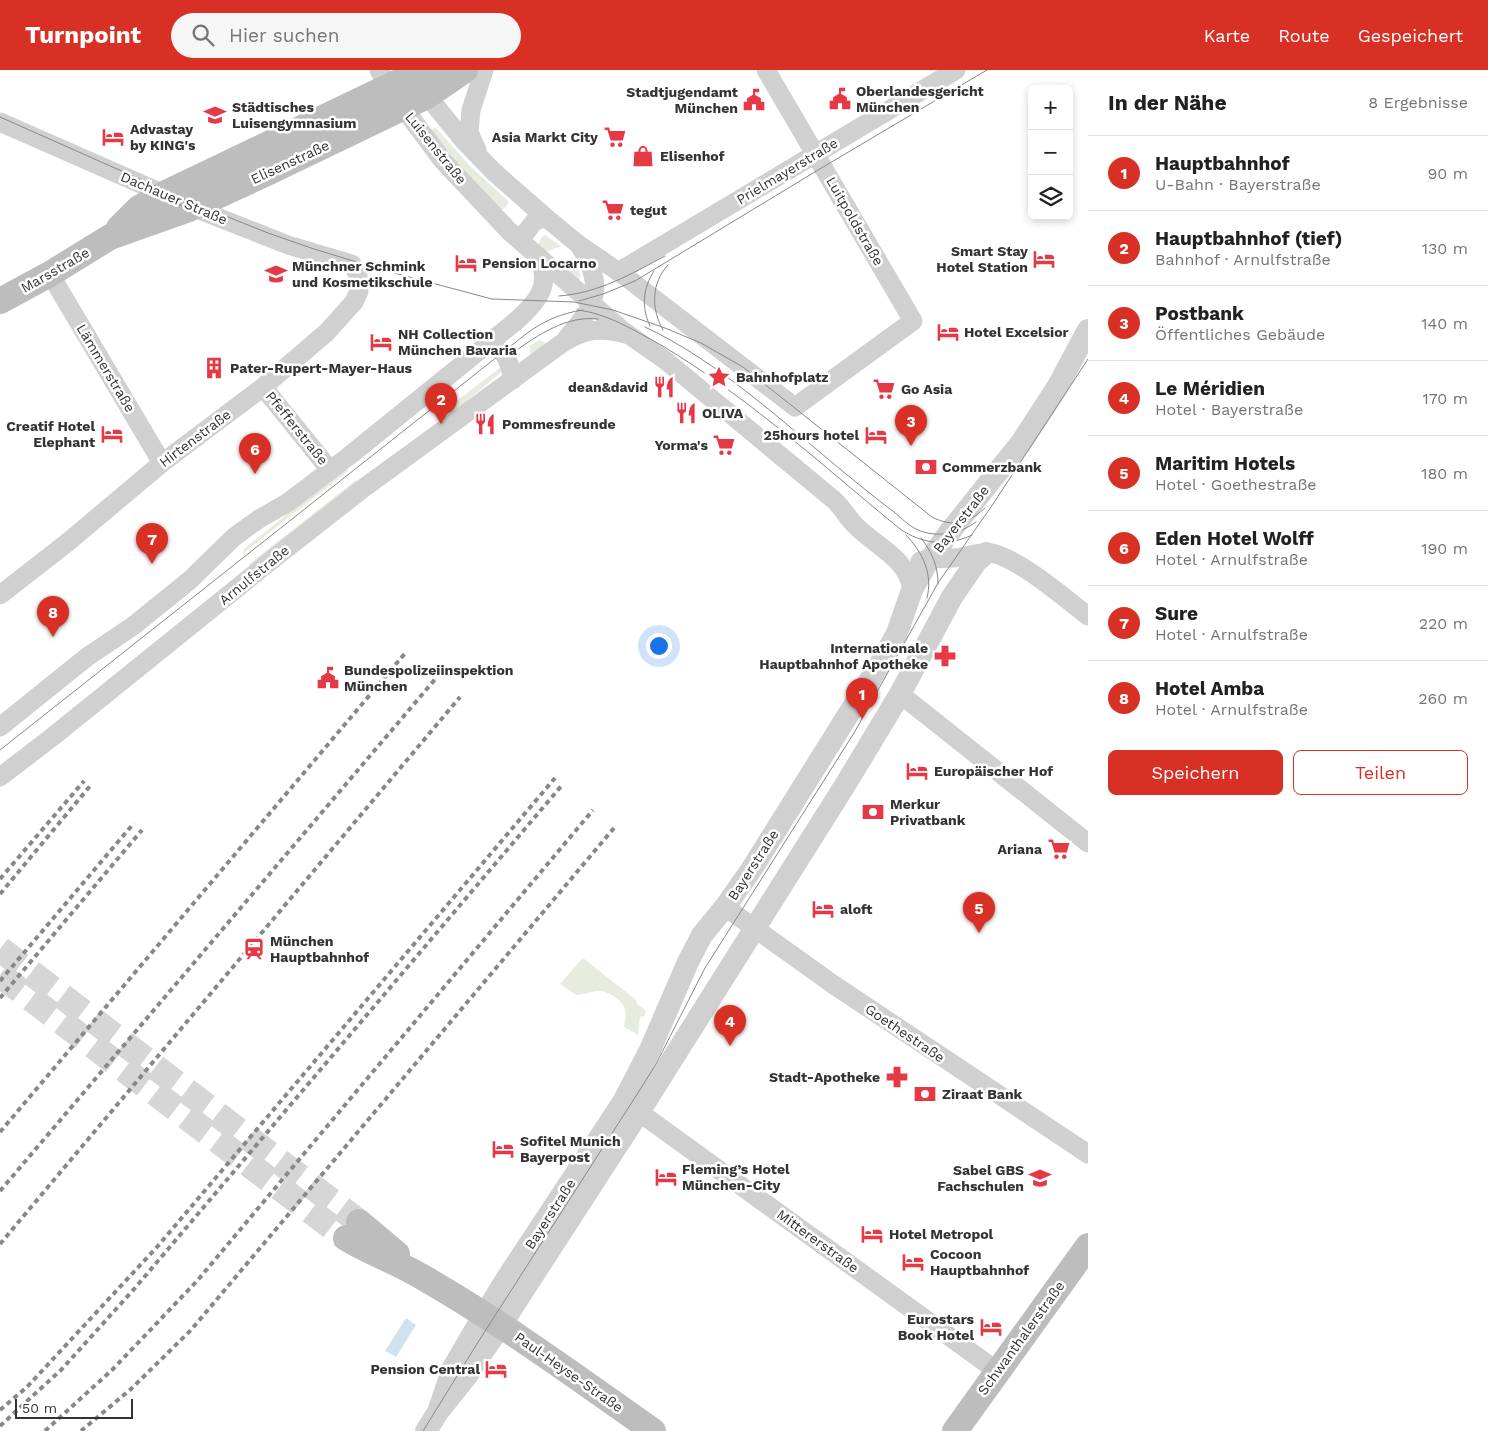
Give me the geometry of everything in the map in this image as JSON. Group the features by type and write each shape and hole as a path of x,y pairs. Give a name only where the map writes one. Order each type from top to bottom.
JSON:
{"main road":[{"name":"Elisenstraße","path":"164,194 407,78 465,70"},
{"name":"Elisenstraße","path":"193,207 403,108 407,78"},
{"name":"Marsstraße","path":"110,237 139,208 164,194"},
{"name":"Marsstraße","path":"0,301 50,274 110,237 193,207"},
{"name":"Paul-Heyse-Straße","path":"352,1230 370,1252 422,1276 492,1320 533,1346 653,1431"},
{"name":"Schwanthalerstraße","path":"955,1431 1088,1246"}],"street":[{"name":"Luisenstraße","path":"479,156 469,132 471,110 484,70"},
{"name":"Luitpoldstraße","path":"618,272 795,407 912,321 766,70"},
{"name":"Prielmayerstraße","path":"618,272 956,70"},
{"name":"Luisenstraße","path":"407,78 494,172 578,244"},
{"name":"Luisenstraße","path":"403,108 443,161 536,255"},
{"name":"Dachauer Straße","path":"0,122 193,207 288,245 352,264"},
{"path":"500,220 522,196"},
{"path":"520,240 532,224 544,216"},
{"path":"578,244 618,272"},
{"name":"Arnulfstraße","path":"561,344 577,326 592,304 596,290 586,258 578,244"},
{"path":"536,255 629,335 665,360 841,506 857,527 898,562 908,575 912,590"},
{"path":"0,727 87,658 133,626 190,580 234,537 259,519 287,503 516,321 537,301 542,286 542,266 536,255"},
{"name":"Hirtenstraße","path":"0,595 68,542 162,463 263,387 327,332 354,302 359,291 358,275 352,264"},
{"name":"Lämmerstraße","path":"50,274 162,463"},
{"name":"Arnulfstraße","path":"0,777 365,487 561,344 578,334 599,329 612,330 629,335"},
{"name":"Bayerstraße","path":"492,1320 623,1102 650,1050 695,948 707,928 725,907 751,870 886,654 912,590 930,558 1020,443 1058,386 1085,340"},
{"path":"484,346 497,348 502,352 513,380"},
{"name":"Pfefferstraße","path":"263,387 330,470"},
{"path":"898,562 914,562 930,558 955,558 986,553 1000,556 1032,573 1088,616"},
{"name":"Bayerstraße","path":"426,1431 438,1412 453,1368 492,1320 639,1112 900,694 952,598 976,562 986,553"},
{"path":"900,694 1088,843"},
{"name":"Goethestraße","path":"725,907 842,990 1088,1154"},
{"name":"Mittererstraße","path":"639,1112 997,1371"}],"shaded area":[{"path":"435,127 470,166 508,201 508,204 502,210 464,172 430,131"},
{"path":"545,235 561,246 544,253 538,245"},
{"path":"573,258 580,274 580,282 558,265"},
{"path":"540,340 549,345 531,356 529,346"},
{"path":"505,364 505,369 450,414 446,409"},
{"path":"343,464 348,471 241,555 246,547 329,481"},
{"path":"356,480 360,486 251,567 249,564"},
{"path":"583,958 636,1000 637,1004 646,1011 644,1016 640,1017 638,1035 624,1027 625,1009 612,995 596,991 576,995 560,984"}],"water":[{"path":"406,1318 416,1325 396,1357 385,1351"}],"tunnel":[{"path":"0,949 359,1222"},
{"path":"0,975 346,1238"}],"tram line":[{"path":"579,301 635,281 987,70"},
{"path":"0,117 198,205 314,249 383,270 492,299 574,302 613,310 665,328 701,343 743,367 932,517 947,522 960,522 973,517 985,508"},
{"path":"135,185 225,223"},
{"path":"559,296 601,287 665,256"},
{"path":"663,330 656,314 655,296 658,280 668,265"},
{"path":"650,326 645,312 644,298 647,284 654,271"},
{"path":"577,310 599,315 620,323 693,365 754,409 908,534 926,541 935,542 953,541 972,535"},
{"path":"0,750 526,334 553,318 583,310"},
{"path":"514,352 543,333 564,323 575,320 598,319"},
{"path":"645,327 698,357 750,394 905,522 915,528 933,534 940,534 956,532 976,522"},
{"path":"423,1431 656,1064 705,968 854,733 938,583 993,504 1088,359"},
{"path":"906,535 917,549 925,564 929,581 927,598"},
{"path":"921,538 934,560 938,584"}],"railway":[{"path":"0,1132 407,651"},
{"path":"0,1191 437,677"},
{"path":"0,1244 460,697"},
{"path":"0,1410 27,1387 157,1247 555,778"},
{"path":"0,879 84,781"},
{"path":"0,1426 62,1369 135,1288 563,784"},
{"path":"0,894 90,786"},
{"path":"45,1431 112,1370 197,1281 593,810"},
{"path":"0,981 134,823"},
{"path":"81,1431 131,1389 191,1330 614,828"},
{"path":"0,998 142,830"}],"place":[{"name":"Oberlandesgericht München","path":"840,99"},
{"name":"Stadtjugendamt München","path":"754,100"},
{"name":"Städtisches Luisengymnasium","path":"215,115"},
{"name":"Advastay by KING's","path":"113,137"},
{"name":"Asia Markt City","path":"615,137"},
{"name":"Elisenhof","path":"643,156"},
{"name":"tegut","path":"613,210"},
{"name":"Smart Stay Hotel Station","path":"1044,259"},
{"name":"Pension Locarno","path":"466,263"},
{"name":"Münchner Schmink und Kosmetikschule","path":"276,274"},
{"name":"Hotel Excelsior","path":"948,332"},
{"name":"NH Collection München Bavaria","path":"381,342"},
{"name":"Pater-Rupert-Mayer-Haus","path":"214,368"},
{"name":"Bahnhofplatz","path":"719,377"},
{"name":"dean&david","path":"664,387"},
{"name":"Go Asia","path":"884,389"},
{"name":"OLIVA","path":"686,413"},
{"name":"Hauptbahnhof (tief)","path":"441,424"},
{"name":"Pommesfreunde","path":"485,424"},
{"name":"Creatif Hotel Elephant","path":"112,434"},
{"name":"25hours hotel","path":"876,435"},
{"name":"Yorma's","path":"724,445"},
{"name":"Postbank","path":"911,446"},
{"name":"Commerzbank","path":"926,467"},
{"name":"Eden Hotel Wolff","path":"255,474"},
{"name":"Sure","path":"152,564"},
{"name":"Hotel Amba","path":"53,637"},
{"name":"Internationale Hauptbahnhof Apotheke","path":"945,656"},
{"name":"Bundespolizeiinspektion München","path":"328,678"},
{"name":"Hauptbahnhof","path":"862,719"},
{"name":"Europäischer Hof","path":"917,771"},
{"name":"Merkur Privatbank","path":"873,812"},
{"name":"Ariana","path":"1059,849"},
{"name":"aloft","path":"823,909"},
{"name":"Maritim Hotels","path":"979,933"},
{"name":"München Hauptbahnhof","path":"254,949"},
{"name":"Le Méridien","path":"730,1046"},
{"name":"Stadt-Apotheke","path":"897,1077"},
{"name":"Ziraat Bank","path":"925,1094"},
{"name":"Sofitel Munich Bayerpost","path":"503,1149"},
{"name":"Fleming’s Hotel München-City","path":"666,1177"},
{"name":"Sabel GBS Fachschulen","path":"1040,1178"},
{"name":"Hotel Metropol","path":"872,1234"},
{"name":"Cocoon Hauptbahnhof","path":"913,1262"},
{"name":"Eurostars Book Hotel","path":"991,1327"},
{"name":"Pension Central","path":"496,1369"}]}
